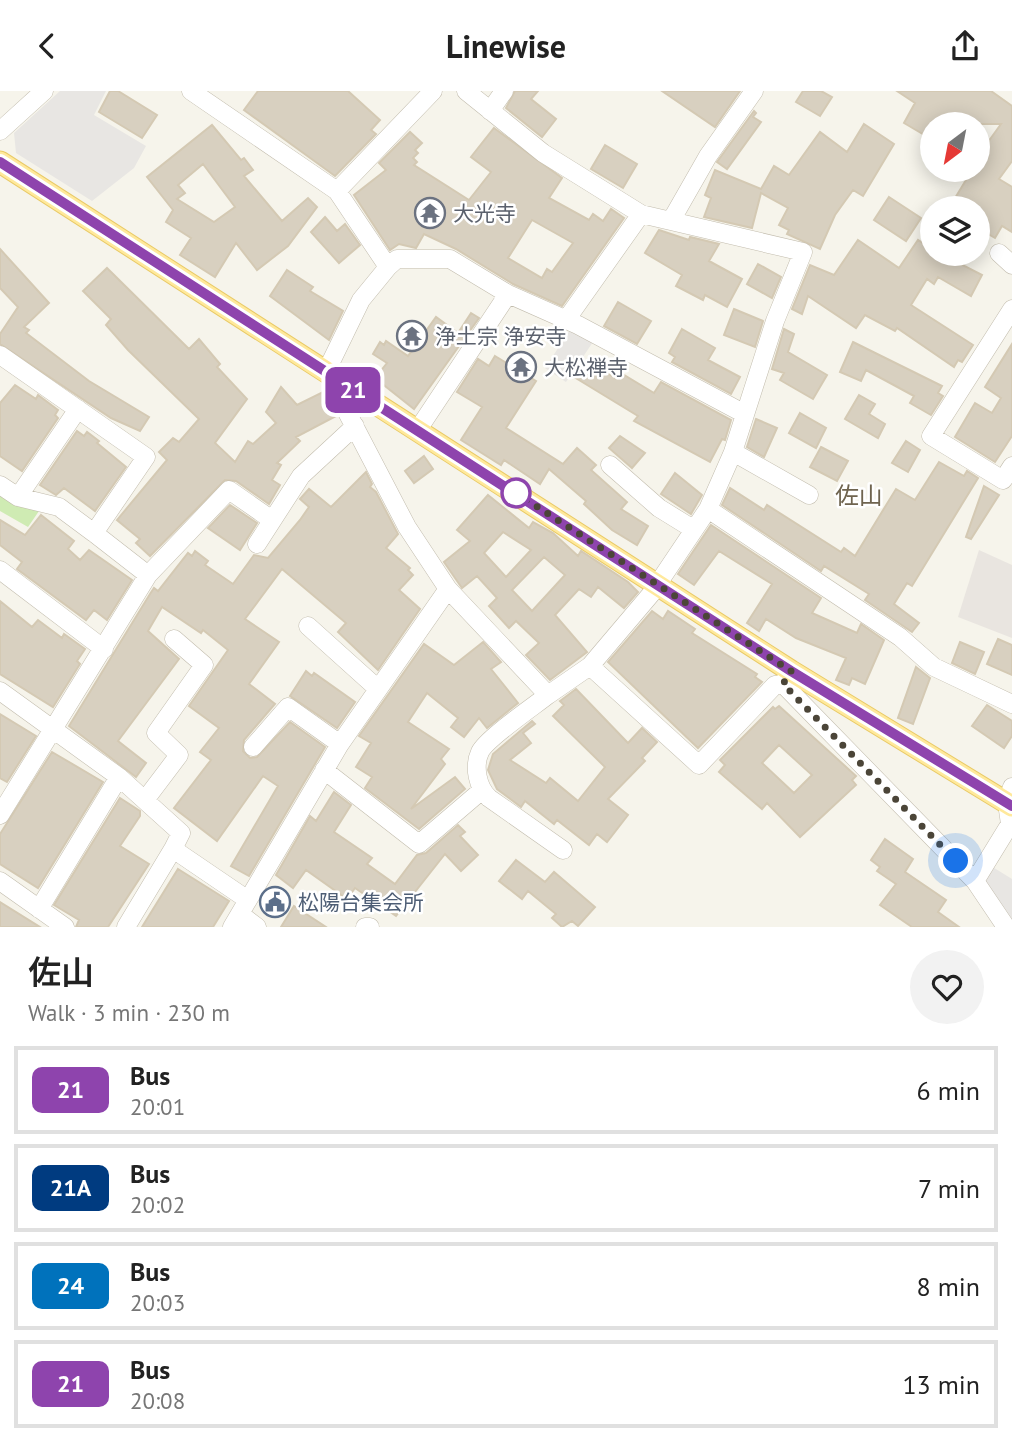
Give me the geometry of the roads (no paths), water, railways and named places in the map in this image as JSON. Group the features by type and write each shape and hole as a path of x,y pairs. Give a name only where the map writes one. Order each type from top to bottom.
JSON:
{"main road":[{"path":"0,162 658,585 787,677 1010,799"}],"street":[{"path":"0,131 44,91"},
{"path":"191,91 337,191 388,267"},
{"path":"337,191 433,91"},
{"path":"466,91 543,153 641,214 672,219 803,252 775,321 733,452 708,509 658,585 590,666 548,695 484,747 477,767 481,790 563,850"},
{"path":"490,111 504,91"},
{"path":"672,219 708,156 754,91"},
{"path":"566,320 641,214"},
{"path":"548,695 448,589 407,527 337,393 334,378 361,300 397,259 450,259 508,294 566,320 744,412"},
{"path":"417,431 508,294"},
{"path":"1012,309 932,436 1003,480 1012,466"},
{"path":"3,364 78,409 146,457 94,533"},
{"path":"18,497 78,409"},
{"path":"257,544 301,476 355,426"},
{"path":"733,452 808,495"},
{"path":"610,465 659,508 693,529"},
{"path":"0,485 18,497 59,507 148,575"},
{"path":"0,814 56,728 148,575 229,490 272,520"},
{"path":"708,509 900,637 934,667 1012,703"},
{"path":"0,570 104,649"},
{"path":"240,914 340,744 448,589"},
{"path":"308,626 378,689"},
{"path":"145,800 179,755 156,733 204,665 174,639"},
{"path":"590,666 699,765 775,685 787,677 975,881 1006,927"},
{"path":"0,691 56,728 119,777 181,833 125,927"},
{"path":"253,747 288,707 340,744"},
{"path":"324,770 419,844 481,790"},
{"path":"39,909 119,777"},
{"path":"975,881 1010,824 1010,799"},
{"path":"173,849 257,927"},
{"path":"0,881 65,927"},
{"path":"365,927 370,927"}],"place":[{"name":"大光寺","path":"430,213"},
{"name":"浄土宗 浄安寺","path":"412,336"},
{"name":"大松禅寺","path":"521,367"},
{"name":"松陽台集会所","path":"275,902"}],"district":[{"name":"佐山","path":"859,495"}]}
